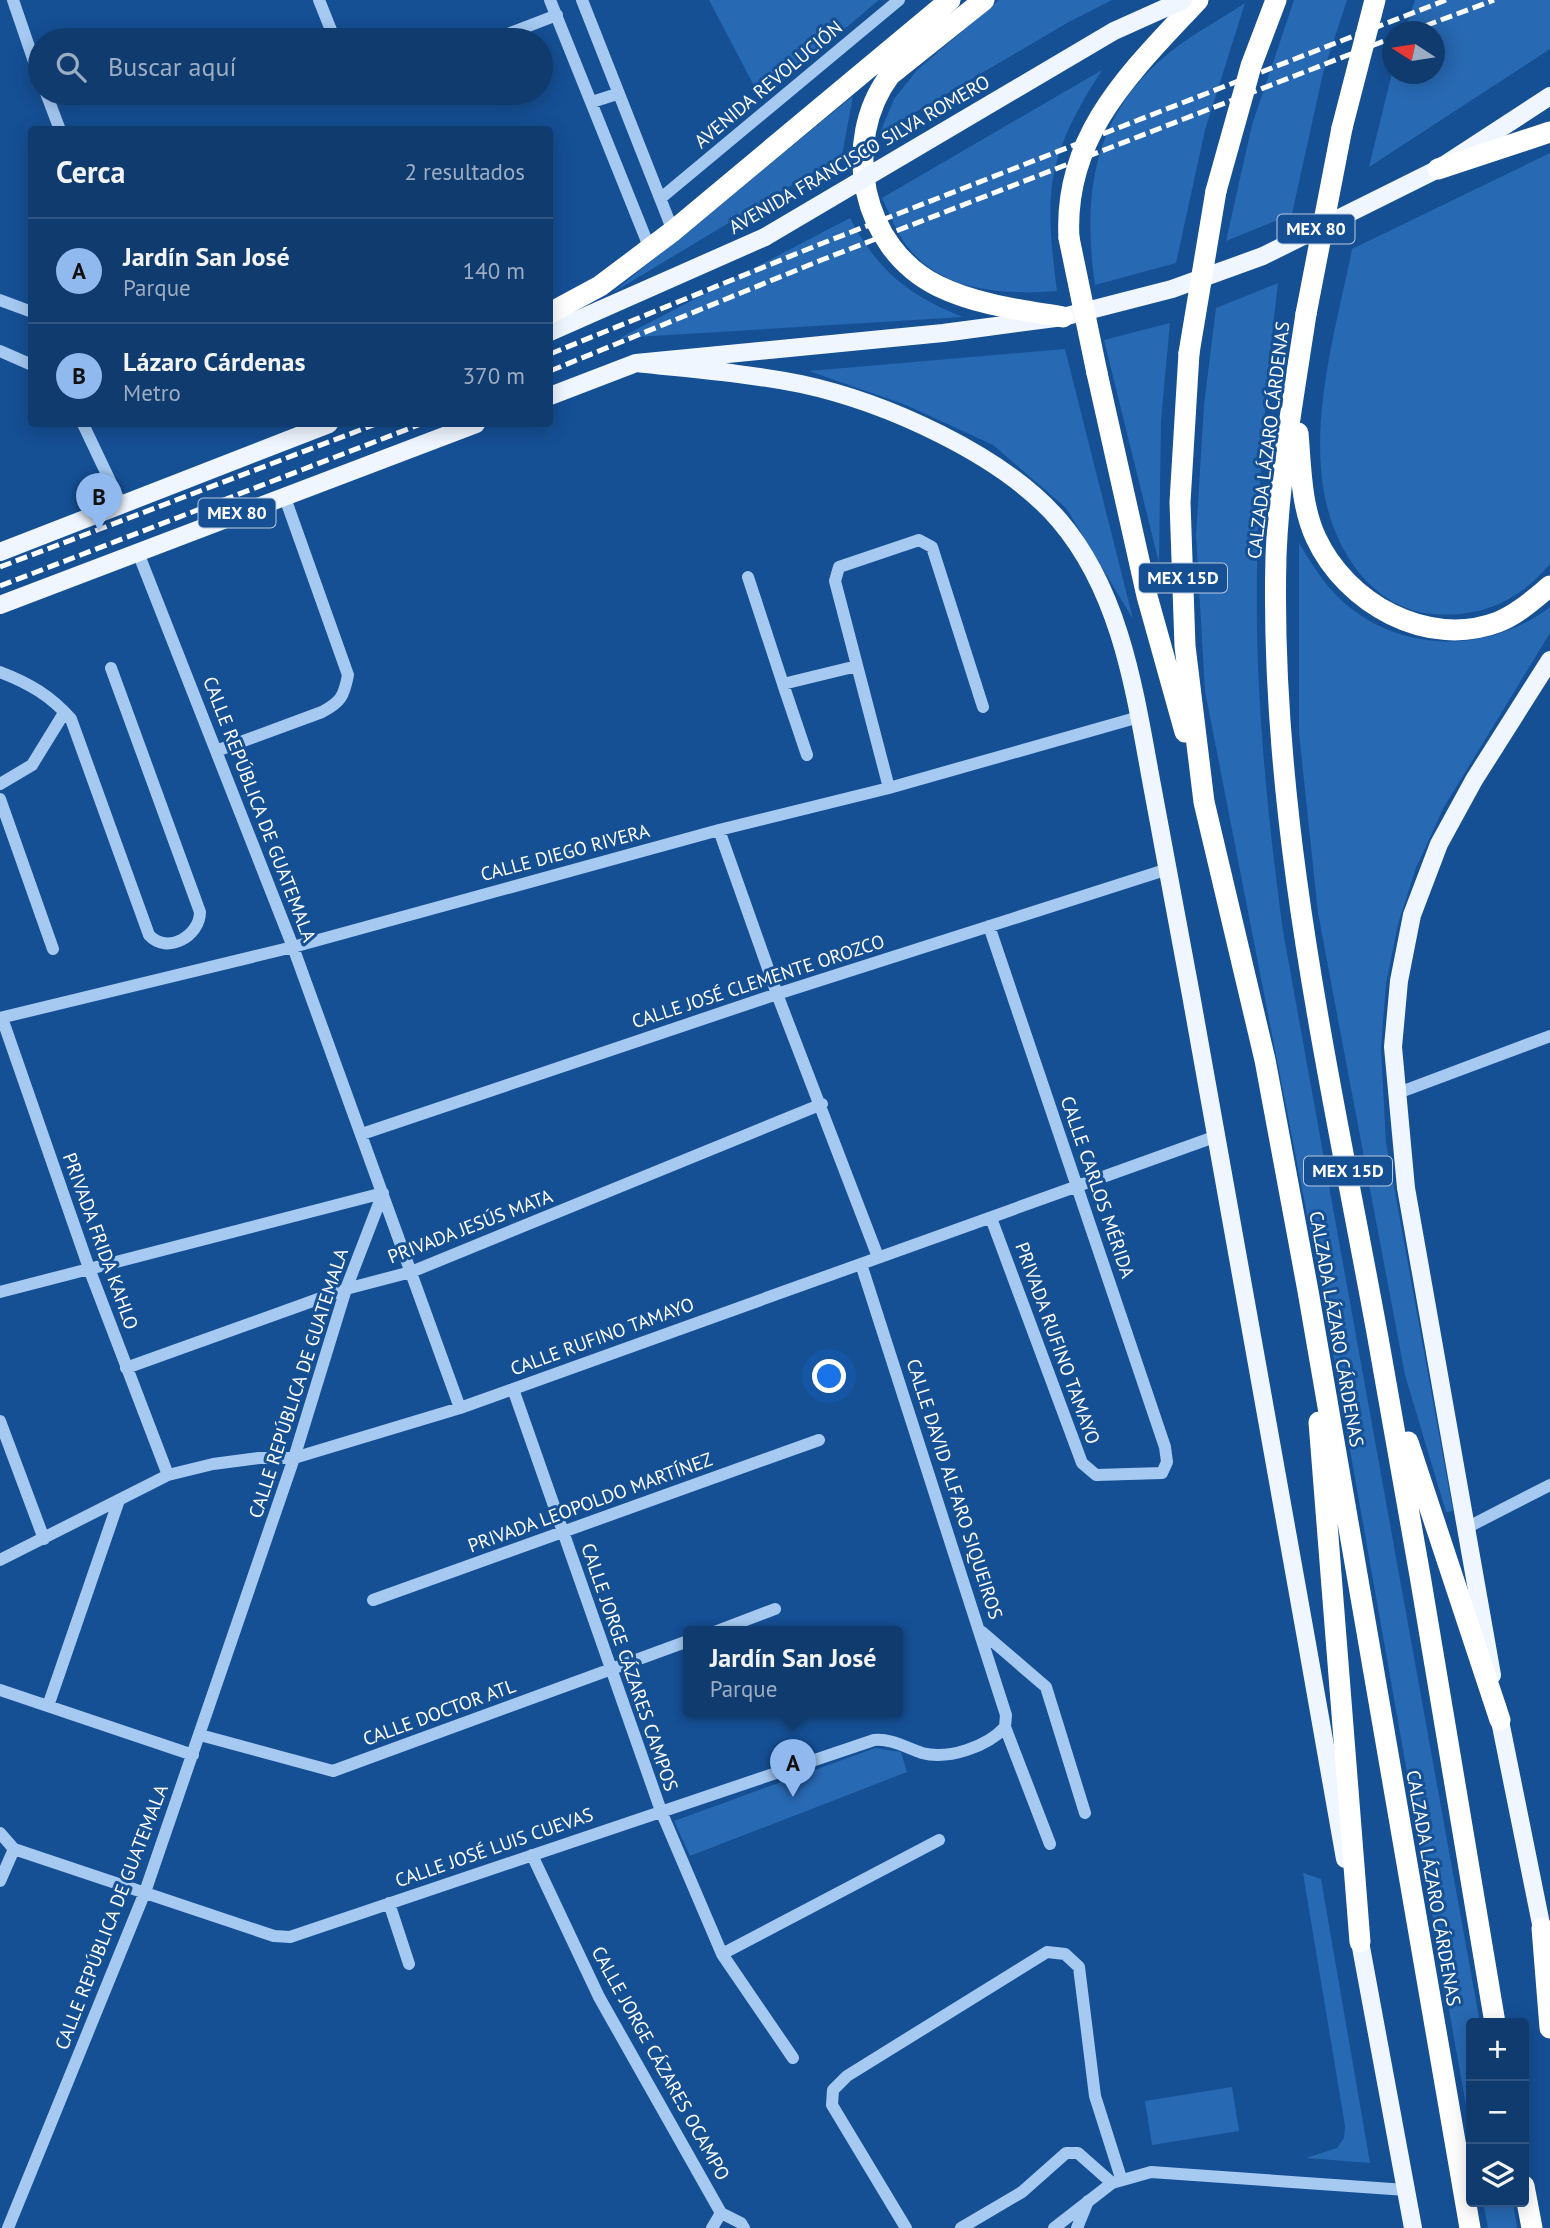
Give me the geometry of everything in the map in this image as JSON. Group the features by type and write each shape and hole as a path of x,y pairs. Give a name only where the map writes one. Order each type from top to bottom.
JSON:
{"highway":[{"path":"553,311 600,286 673,231 950,0"},
{"path":"984,0 890,75 878,90 862,140 866,192 892,247 923,278 961,296 985,303 1063,317"},
{"path":"1199,0 1115,90 1081,153 1068,212 1069,238 1147,596 1204,802"},
{"name":"CALZADA LÁZARO CÁRDENAS","path":"1276,0 1251,66 1216,191 1189,353 1180,502 1185,646 1204,802 1265,1060 1308,1291 1470,2228"},
{"name":"CALZADA LÁZARO CÁRDENAS","path":"1375,0 1342,128 1306,314 1295,387 1276,552 1276,665 1285,796 1304,935 1431,1629 1494,2018"},
{"path":"1438,169 1550,132"},
{"path":"1295,387 1301,480 1311,527 1322,549 1348,584 1380,609 1413,624 1470,628 1498,622 1527,606 1550,586"},
{"path":"1308,1291 1360,1942"},
{"path":"1383,1368 1500,1720"},
{"path":"1542,1928 1550,2028"},
{"path":"1528,2207 1532,2228"}],"main road":[{"name":"AVENIDA FRANCISCO SILVA ROMERO","path":"553,330 765,237 1114,31 1183,0"},
{"name":"MEX 80","path":"553,395 636,363 943,333 1063,317 1172,289 1263,256 1438,169 1550,96"},
{"path":"636,363 745,375 804,385 901,417 967,449 1026,488 1060,521 1096,575 1117,623 1139,718 1168,869 1413,2228"},
{"name":"MEX 80","path":"0,552 321,427"},
{"name":"MEX 80","path":"0,605 137,550 468,427"},
{"path":"1550,660 1474,780 1440,844 1412,915 1399,981 1393,1047 1406,1188 1500,1720 1550,1977"}],"street":[{"path":"13,0 28,44"},
{"path":"319,0 330,28"},
{"path":"550,0 650,249"},
{"path":"582,0 673,231"},
{"name":"AVENIDA REVOLUCIÓN","path":"661,198 899,0"},
{"path":"523,28 556,15"},
{"path":"592,102 617,94"},
{"path":"47,105 51,126"},
{"path":"50,105 58,126"},
{"path":"0,300 28,310"},
{"path":"0,351 28,363"},
{"path":"84,427 121,504"},
{"path":"216,751 322,712 338,704 344,695 348,676 285,495"},
{"path":"889,788 835,581 836,572 842,564 923,541 932,547 983,707"},
{"name":"CALLE REPÚBLICA DE GUATEMALA","path":"8,2228 145,1892 294,1458 346,1289 383,1193 293,947 137,550"},
{"path":"748,578 807,755"},
{"path":"783,684 857,667"},
{"path":"0,672 36,688 53,700 71,719 149,935 157,942 170,943 181,940 197,927 200,912 111,668"},
{"path":"0,784 32,765 64,713"},
{"name":"CALLE DIEGO RIVERA","path":"1,1018 293,947 719,830 889,788 1139,718"},
{"path":"0,799 53,949"},
{"path":"719,830 777,994 822,1104 878,1257"},
{"name":"CALLE JOSÉ CLEMENTE OROZCO","path":"362,1135 777,994 1168,869"},
{"name":"CALLE CARLOS MÉRIDA","path":"989,926 1165,1447 1167,1462 1158,1474 1096,1475"},
{"name":"PRIVADA FRIDA KAHLO","path":"1,1018 90,1271 168,1475"},
{"path":"1398,1093 1550,1036"},
{"name":"PRIVADA JESÚS MATA","path":"126,1368 346,1289 411,1272 822,1104"},
{"name":"CALLE RUFINO TAMAYO","path":"0,1560 168,1475 259,1458 294,1458 460,1408 1217,1136"},
{"path":"0,1292 90,1271 383,1193 460,1408"},
{"name":"PRIVADA RUFINO TAMAYO","path":"991,1218 1082,1463 1096,1475"},
{"name":"CALLE DAVID ALFARO SIQUEIROS","path":"861,1264 981,1631 1006,1715 1005,1727 1051,1844"},
{"name":"CALLE JORGE CÁZARES CAMPOS","path":"513,1389 661,1811 722,1954 793,2058"},
{"path":"0,1422 44,1539"},
{"name":"PRIVADA LEOPOLDO MARTÍNEZ","path":"373,1600 819,1440"},
{"path":"1468,1527 1550,1485"},
{"path":"48,1706 119,1500"},
{"path":"730,1626 775,1609"},
{"path":"981,1631 1046,1686 1085,1813"},
{"name":"CALLE DOCTOR ATL","path":"200,1735 333,1771 683,1643"},
{"path":"0,1690 193,1755"},
{"name":"CALLE JOSÉ LUIS CUEVAS","path":"14,1849 274,1936 290,1937 874,1740 885,1740 925,1754 945,1755 992,1738 1005,1727"},
{"path":"0,1833 14,1849 0,1881"},
{"path":"722,1954 939,1840"},
{"name":"CALLE JORGE CÁZARES OCAMPO","path":"533,1855 599,1997 722,2213"},
{"path":"389,1903 409,1964"},
{"path":"906,2228 832,2105 833,2090 847,2076 1047,1952 1065,1954 1079,1967 1095,2096 1116,2180"},
{"path":"961,2228 1022,2192 1066,2153 1078,2153 1116,2180"},
{"path":"1055,2227 1116,2180 1151,2172 1406,2190"},
{"path":"1077,2228 1088,2200"},
{"path":"712,2228 722,2213 741,2223 744,2228"}],"shaded area":[{"path":"709,0 879,0 761,99"},
{"path":"999,0 1112,0 1067,23 880,133 894,99 917,70"},
{"path":"1294,0 1347,0 1323,73 1292,214 1226,241 1252,125"},
{"path":"1415,0 1550,0 1550,49 1369,167 1389,84 1445,84 1445,21 1408,21"},
{"path":"1245,3 1205,130 1176,263 1095,285 1090,219 1099,158 1109,129 1124,102 1143,77 1169,53"},
{"path":"1102,70 1070,127 1054,176 1051,227 1057,291 1015,292 973,287 954,281 918,259 901,237 882,198"},
{"path":"853,96 842,155 612,293"},
{"path":"1550,153 1550,564 1512,597 1483,610 1451,615 1411,610 1381,594 1357,570 1336,534 1325,496 1320,455 1322,414 1327,371 1352,249"},
{"path":"850,218 872,253 896,279 926,300 963,317 620,338"},
{"path":"1278,283 1263,434 1257,586 1259,687 1268,809 1283,931 1479,2018 1466,2018 1466,2106 1321,1286 1205,691 1196,536 1204,405 1216,308"},
{"path":"1170,323 1161,420 1159,563 1104,340"},
{"path":"1065,349 1133,619 1066,508 993,445 906,405 809,371"},
{"path":"1299,543 1323,580 1341,600 1364,618 1417,638 1472,640 1526,622 1550,607 1550,633 1444,807 1416,868 1398,924 1386,984 1381,1048 1386,1143 1453,1511 1446,1512 1405,1375 1318,913 1299,733"},
{"path":"875,1748 901,1752 907,1772 690,1856 674,1821"},
{"path":"1303,1873 1321,1879 1370,2163 1306,2158 1337,2148 1344,2138 1345,2126"},
{"path":"1232,2087 1239,2131 1152,2145 1145,2101"},
{"path":"1484,2207 1514,2207 1517,2228 1488,2228"}],"railway":[{"path":"553,353 818,245 1446,0"},
{"path":"1438,21 1494,0"},
{"path":"553,370 819,261 1382,42"},
{"path":"0,567 368,427"},
{"path":"0,586 413,427"}],"place":[{"name":"Lázaro Cárdenas","path":"99,531"},
{"name":"Jardín San José","path":"793,1797"}]}
